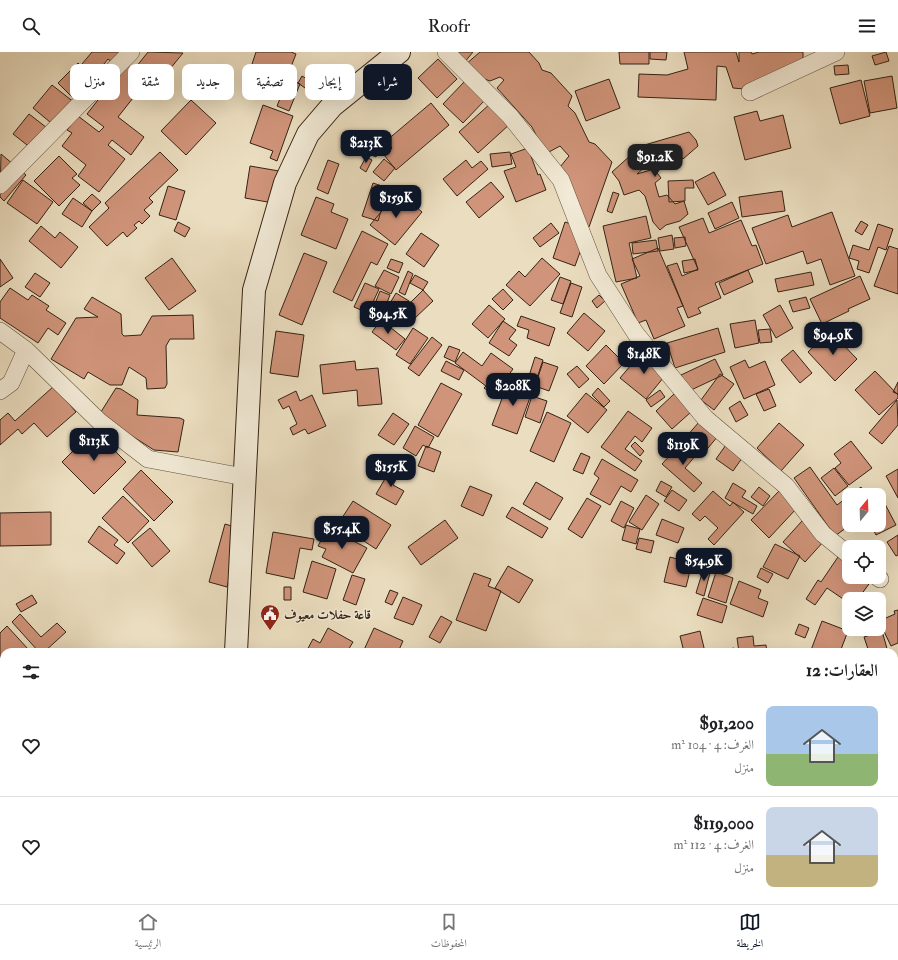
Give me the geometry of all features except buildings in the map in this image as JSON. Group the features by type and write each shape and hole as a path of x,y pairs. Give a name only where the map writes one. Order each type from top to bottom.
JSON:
{"street":[{"path":"0,185 131,52"},
{"path":"236,648 254,290 285,183 308,134 332,106 399,52"},
{"path":"446,52 510,116 561,180 598,275 636,334 705,418 786,486 823,534 842,549"},
{"path":"750,92 836,52"},
{"path":"0,331 26,350 100,422 148,459 244,477"},
{"path":"0,391 11,383 26,350"}],"place":[{"name":"قاعة حفلات معيوف","path":"270,631"}]}
